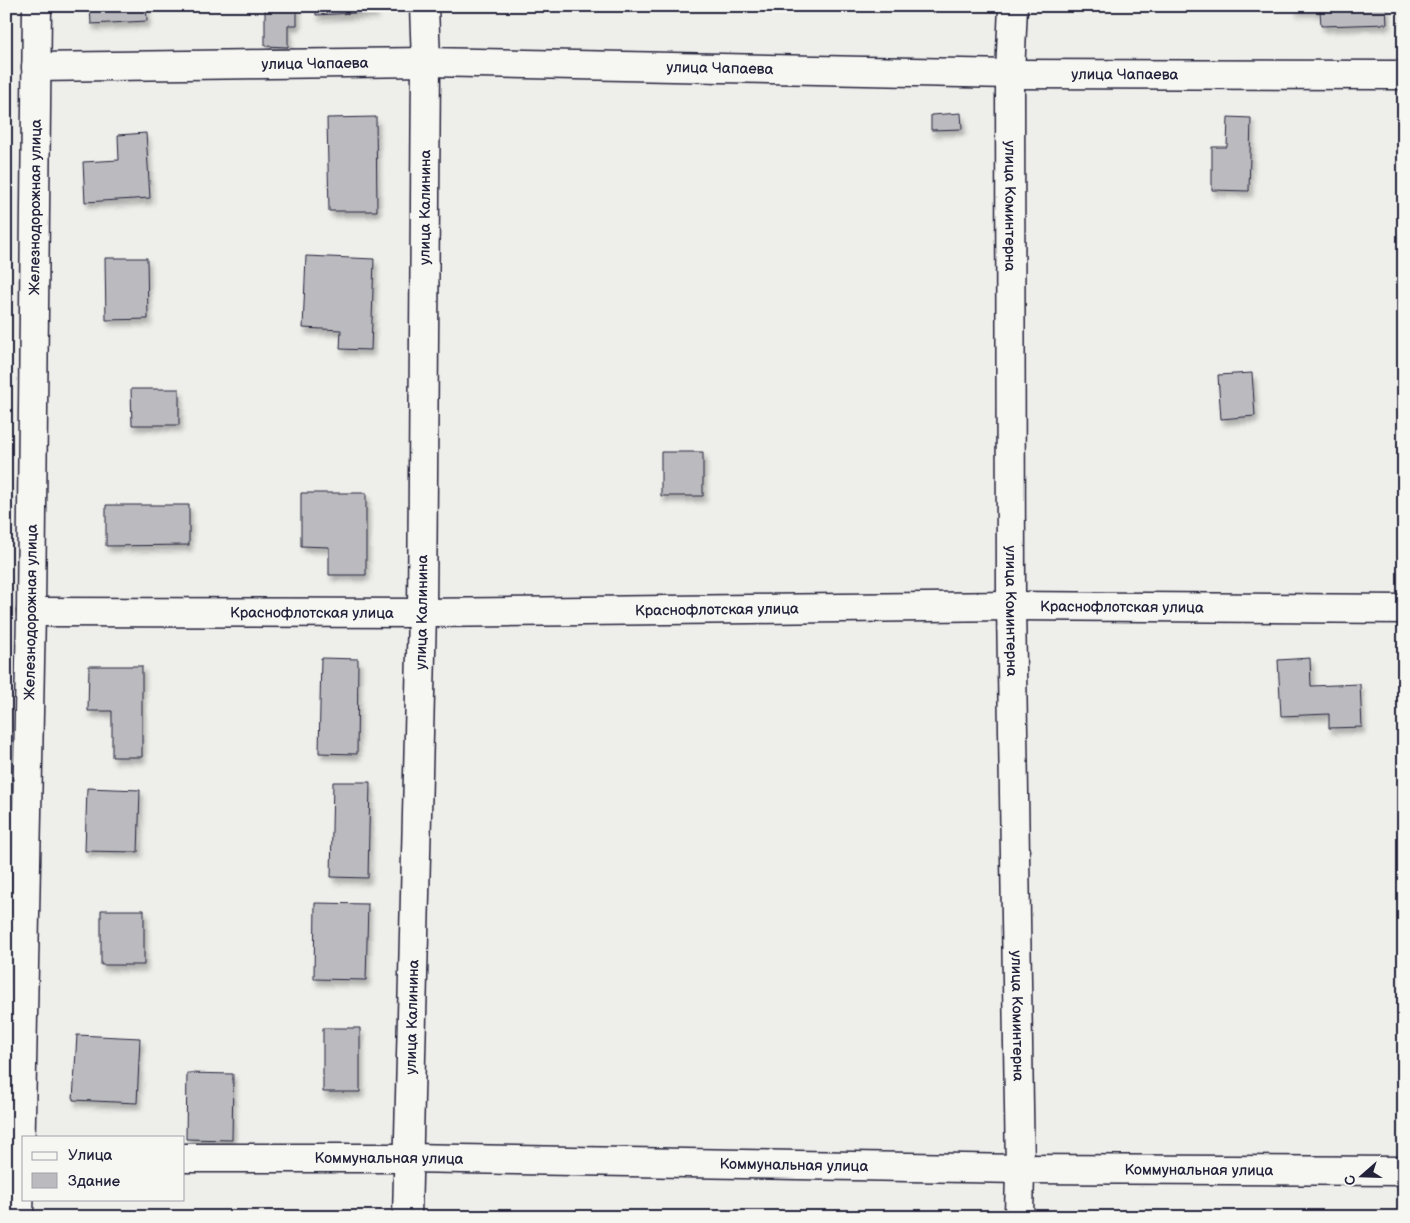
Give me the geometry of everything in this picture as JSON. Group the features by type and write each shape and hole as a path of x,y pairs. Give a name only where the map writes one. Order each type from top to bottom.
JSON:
{"street":[{"name":"Железнодорожная улица","path":"22,1136 31,612 37,6"},
{"name":"улица Калинина","path":"407,1217 422,613 426,62 424,6"},
{"name":"улица Коминтерна","path":"1013,6 1010,74 1011,606 1020,1169 1019,1217"},
{"name":"улица Чапаева","path":"36,67 426,62 1010,74 1404,75"},
{"name":"Краснофлотская улица","path":"31,612 422,613 1011,606 1404,609"},
{"name":"Железнодорожная улица","path":"19,1217 22,1158"},
{"name":"Коммунальная улица","path":"185,1158 408,1158 1020,1169 1404,1171"}],"building":[{"path":"90,6 146,6 147,21 91,24"},
{"path":"265,6 297,6 297,25 288,25 288,47 265,46"},
{"path":"316,6 375,6 375,12 316,15"},
{"path":"1294,6 1386,6 1387,24 1321,26 1320,10 1294,10"},
{"path":"961,113 962,129 931,130 931,115"},
{"path":"376,117 377,211 329,211 327,118"},
{"path":"1228,117 1251,118 1249,191 1212,190 1212,147 1227,147"},
{"path":"146,133 150,198 85,202 83,162 119,160 118,135"},
{"path":"306,256 374,259 371,350 340,349 341,330 303,328"},
{"path":"105,258 147,258 148,319 106,320"},
{"path":"1252,373 1255,416 1221,419 1218,375"},
{"path":"131,389 179,389 179,425 132,425"},
{"path":"661,452 703,452 703,496 661,496"},
{"path":"301,493 366,493 366,575 329,575 329,547 301,546"},
{"path":"106,505 189,505 189,545 106,546"},
{"path":"321,658 358,659 357,754 319,753"},
{"path":"1310,658 1311,686 1360,684 1362,727 1329,728 1329,714 1281,716 1278,660"},
{"path":"89,666 142,666 142,757 112,757 112,711 88,711"},
{"path":"333,782 370,782 368,878 331,877"},
{"path":"87,788 140,790 138,852 85,851"},
{"path":"315,903 368,904 366,980 314,979"},
{"path":"101,910 144,910 144,965 101,965"},
{"path":"323,1028 360,1028 360,1092 323,1092"},
{"path":"77,1035 140,1038 137,1103 73,1100"},
{"path":"187,1073 233,1074 232,1140 186,1139"}]}
